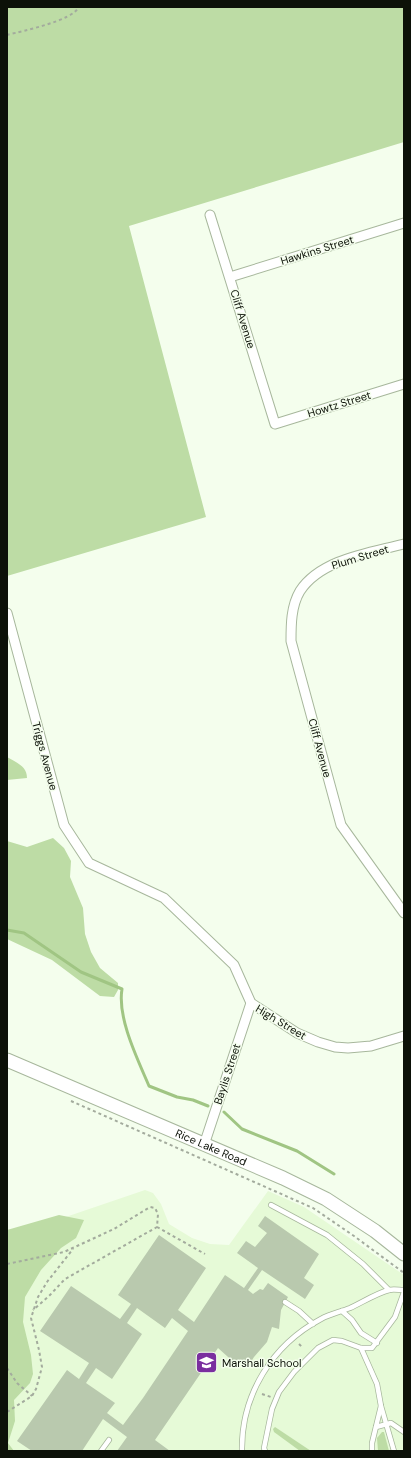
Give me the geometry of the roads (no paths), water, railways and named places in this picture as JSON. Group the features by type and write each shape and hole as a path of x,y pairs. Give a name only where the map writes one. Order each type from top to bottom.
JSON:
{"main road":[{"name":"Rice Lake Road","path":"7,1060 283,1178 326,1199 374,1231 404,1254"}],"street":[{"name":"Cliff Avenue","path":"210,215 275,424"},
{"name":"Hawkins Street","path":"230,277 404,224"},
{"name":"Howtz Street","path":"275,424 404,384"},
{"name":"Plum Street","path":"318,573 338,562 404,544"},
{"name":"Cliff Avenue","path":"318,573 300,591 290,624 291,642 341,825 404,913"},
{"name":"Triggs Avenue","path":"7,613 64,825 89,863 117,875"},
{"name":"High Street","path":"117,875 164,898 234,965 251,1004 297,1033 318,1042 335,1047 348,1048 371,1046 404,1036"},
{"name":"Baylis Street","path":"204,1145 251,1004"}],"lane":[{"path":"271,1205 327,1235 363,1264 389,1290"},
{"path":"242,1451 242,1432 254,1390 272,1360 282,1349 298,1334 322,1319 389,1290 404,1291 395,1317 372,1348 361,1348 342,1341 333,1340 318,1348 294,1372 275,1398 264,1448 265,1451"},
{"path":"285,1302 299,1311 313,1324"},
{"path":"342,1311 352,1320 361,1333 377,1343"},
{"path":"361,1348 377,1384 381,1406 394,1451"},
{"path":"372,1451 372,1443 381,1406"},
{"path":"376,1427 391,1423 404,1432"},
{"path":"101,1451 109,1440"}],"waterway":[{"path":"7,930 24,933 81,972 122,989 121,1000 125,1026 134,1052 149,1086 177,1097 193,1100 208,1106"},
{"path":"224,1112 242,1129 297,1151 334,1174"}],"place":[{"name":"Marshall School","path":"206,1363"}]}
